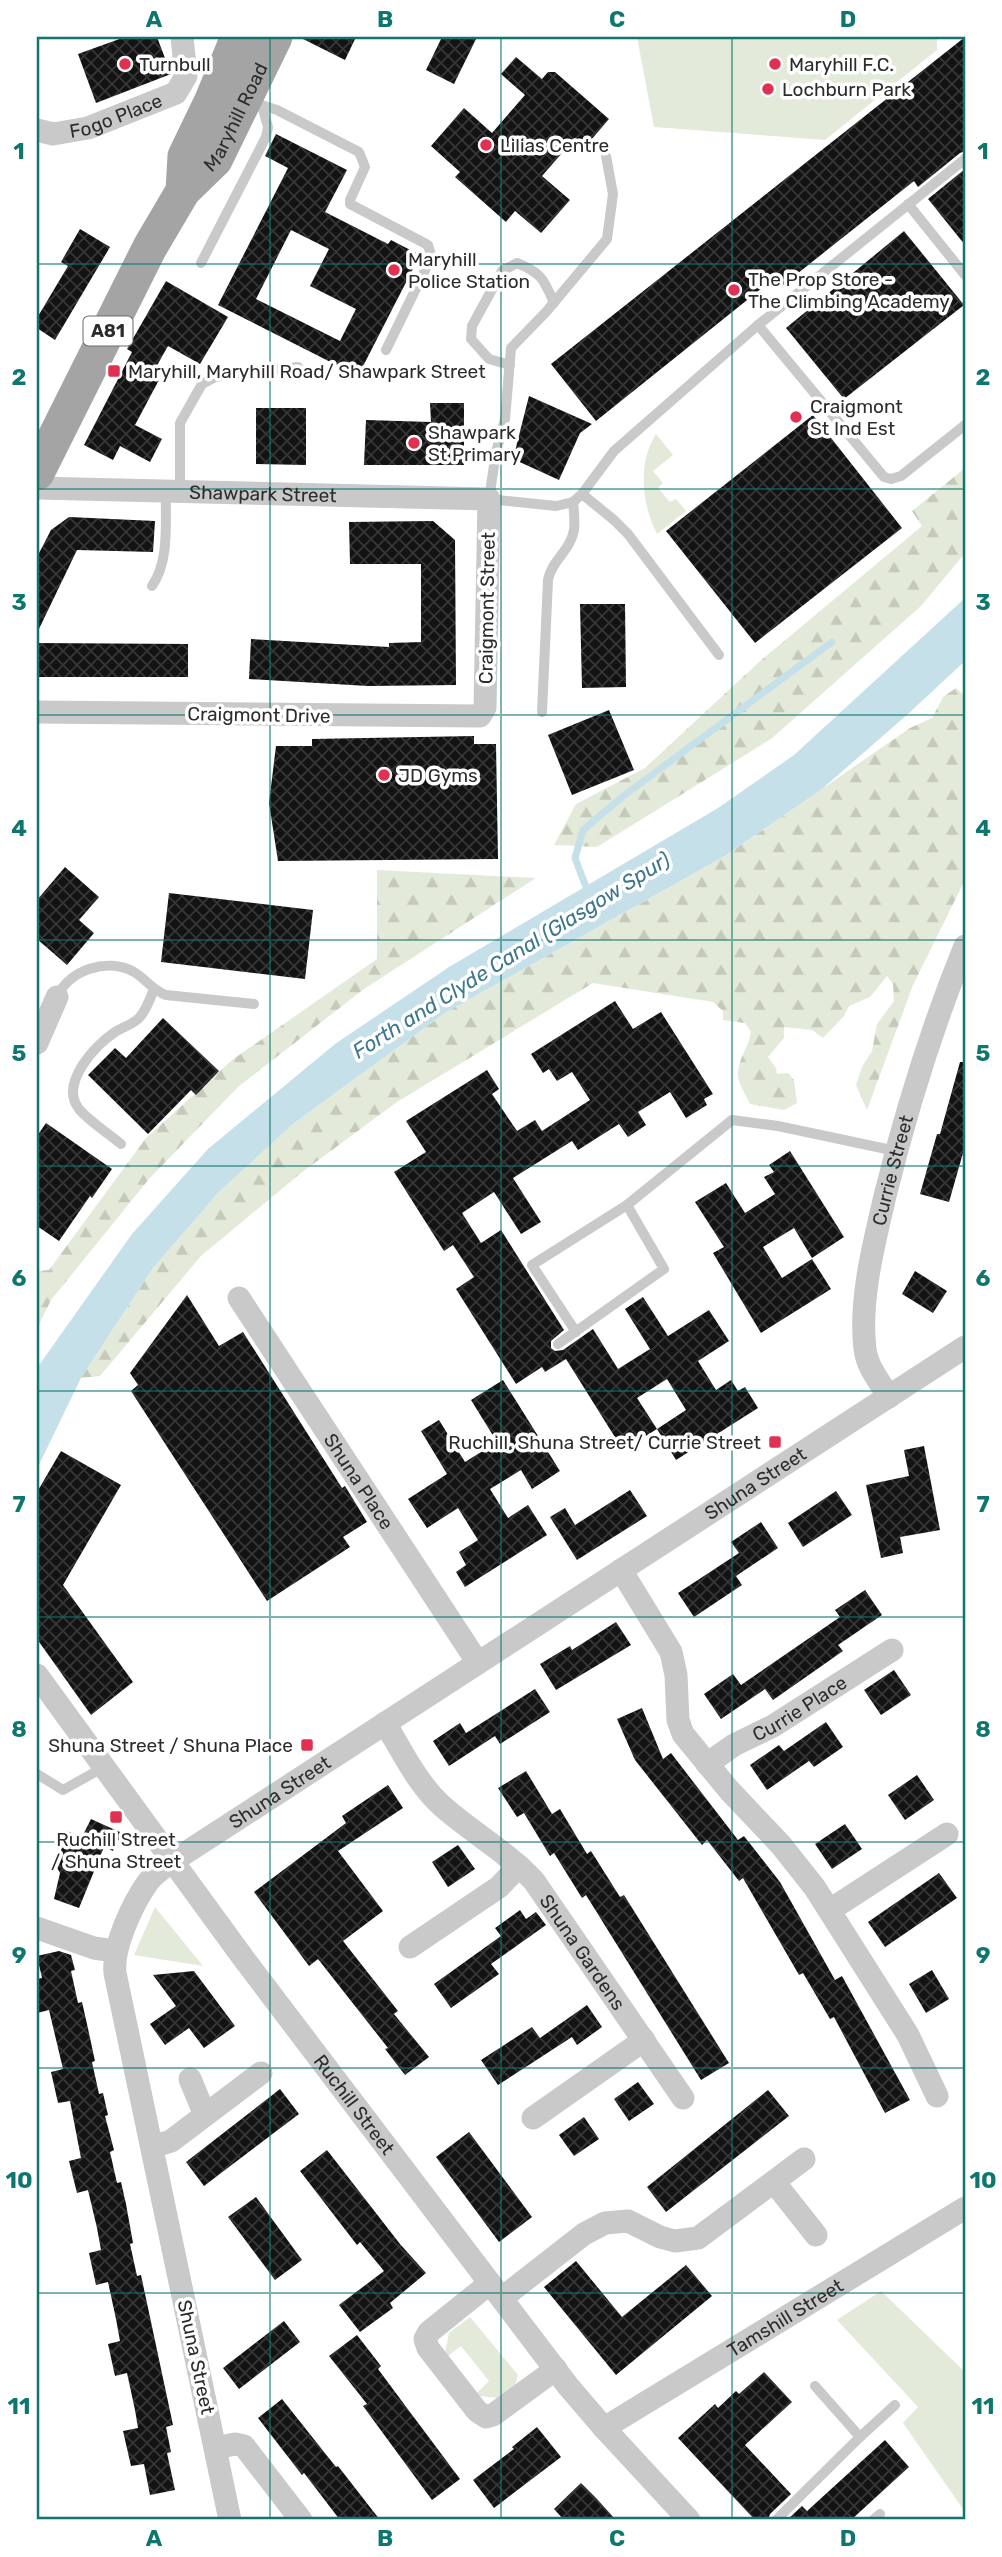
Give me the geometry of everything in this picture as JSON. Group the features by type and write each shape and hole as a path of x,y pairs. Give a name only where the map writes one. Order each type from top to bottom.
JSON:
{"main road":[{"name":"Maryhill Road","path":"237,95 239,37"},
{"name":"Maryhill Road","path":"37,473 150,247 183,191 185,156 237,95 275,37"}],"street":[{"name":"Fogo Place","path":"37,130 53,134 88,128 176,93 186,76 181,37"},
{"name":"Shawpark Street","path":"37,488 489,499"},
{"name":"Craigmont Street","path":"482,715 485,708 489,499"},
{"name":"Craigmont Drive","path":"37,712 482,715"},
{"name":"Currie Street","path":"889,1397 867,1359 865,1350 865,1314 874,1244 896,1151 926,1051 965,946"},
{"path":"37,1042 57,997"},
{"name":"Shuna Place","path":"239,1298 478,1663"},
{"name":"Shuna Street","path":"225,2519 216,2448 115,1973 116,1951 147,1884 173,1861 965,1348"},
{"path":"621,1570 671,1653 676,1675 680,1727 707,1764 781,1845 830,1910 908,2035 937,2096"},
{"name":"Currie Place","path":"707,1764 739,1742 773,1726 892,1650"},
{"name":"Ruchill Street","path":"37,1675 244,1959 556,2369 604,2428 689,2520"},
{"name":"Shuna Gardens","path":"385,1723 431,1795 448,1812 494,1844 534,1881 683,2098"},
{"path":"830,1910 947,1834"},
{"path":"410,1947 503,1884 519,1866"},
{"path":"37,1928 94,1948 116,1951"},
{"path":"533,2118 644,2040"},
{"path":"152,2147 171,2141 261,2073"},
{"path":"190,2079 205,2115"},
{"path":"556,2369 493,2415 486,2417 477,2411 428,2348 425,2339 429,2332 598,2226 613,2221 628,2221 667,2239 690,2240 711,2230 804,2159"},
{"path":"774,2182 816,2235"},
{"name":"Tamshill Street","path":"604,2428 965,2208"},
{"path":"216,2448 235,2444 244,2446 300,2520"}],"lane":[{"path":"201,263 267,137 268,127 237,95"},
{"path":"237,95 277,110 359,152 365,167 350,204 428,245 430,260 386,350"},
{"path":"578,498 556,506 489,499 496,452 505,419 511,348 554,303 607,239 613,194 606,156"},
{"path":"542,712 549,571 571,539 578,498 614,451 758,325 965,159"},
{"path":"908,204 965,275"},
{"path":"510,365 489,359 471,339 472,326 502,271 517,263 533,269 544,279 554,303"},
{"path":"758,325 884,477 891,479 901,476 965,425"},
{"path":"152,586 159,576 163,557 180,423 202,384 215,376 298,367"},
{"path":"578,498 628,534 719,655"},
{"path":"57,997 64,985 75,975 102,967 132,971 166,995 254,1004"},
{"path":"121,1144 80,1110 74,1098 75,1078 85,1062 112,1034 142,1015 154,989"},
{"path":"576,1332 532,1265 627,1205 732,1120 778,1126 896,1151"},
{"path":"558,1344 664,1269 627,1205"},
{"path":"37,1774 63,1790 104,1767"},
{"path":"814,2386 860,2437"},
{"path":"776,2520 895,2404"}],"green space":[{"name":"Lochburn Park","path":"637,37 937,37 937,50 825,140 654,127"},
{"path":"656,434 673,455 653,471 663,483 658,488 670,502 676,499 686,511 657,534 648,510 644,484 646,458"},
{"path":"965,468 965,553 921,606 771,739 597,847 554,845 576,804 645,768 759,662 922,526 912,511"},
{"path":"956,688 965,696 965,880 913,985 867,1110 856,1085 862,1067 872,1051 877,1024 894,1001 893,984 887,976 870,997 849,1006 844,1016 823,1038 812,1030 784,1027 784,1038 768,1057 777,1074 788,1073 794,1080 797,1103 784,1110 750,1104 742,1087 738,1072 751,1032 745,1023 723,1020 723,1011 713,1002 593,983 397,1102 301,1173 201,1256 100,1376 81,1378 153,1268 219,1192 293,1124 445,1013 725,856 910,728 932,718 943,697"},
{"path":"377,870 536,878 364,989 238,1087 149,1179 51,1300 37,1329 37,1271 49,1270 146,1138 232,1060 377,959"},
{"path":"155,1907 203,1966 134,1955"},
{"path":"881,2291 965,2372 963,2509 903,2423 918,2407 837,2320"},
{"path":"470,2317 518,2375 515,2386 499,2398 480,2396 477,2393 489,2381 461,2346 448,2356 445,2352 449,2333"}],"water":[{"name":"Forth and Clyde Canal (Glasgow Spur)","path":"965,598 965,661 822,789 725,856 445,1013 293,1124 219,1192 153,1268 81,1378 37,1469 37,1368 132,1234 208,1149 335,1044 449,967 718,808 794,755"}],"building":[{"name":"Turnbull","path":"125,37 157,37 171,74 96,103 78,54"},
{"path":"299,37 356,37 345,60"},
{"path":"442,37 477,37 454,84 426,70"},
{"path":"965,37 965,151 918,187 914,181 778,289 771,281 596,421 551,364"},
{"name":"Lilias Centre","path":"516,57 542,79 548,72 555,72 609,119 585,147 575,138 542,176 570,200 541,233 515,211 506,222 455,177 460,172 431,146 464,108 492,133 525,95 501,74"},
{"name":"Maryhill Police Station","path":"276,134 347,170 325,212 388,244 391,240 420,255 358,376 218,305 288,168 265,156","holes":["291,230 329,249 310,286 356,309 340,341 256,299"]},
{"path":"965,169 965,245 928,199"},
{"path":"80,229 110,247 55,340 37,328 37,318 68,266 61,262"},
{"path":"904,231 964,305 844,399 786,328"},
{"path":"166,281 228,317 200,364 168,346 151,376 159,380 135,425 162,439 150,462 120,446 113,460 84,445 132,352 127,349"},
{"path":"529,396 592,424 580,433 559,480 513,459"},
{"name":"Shawpark St Primary","path":"430,403 464,403 464,465 364,465 366,420 431,422"},
{"path":"256,408 306,408 306,465 256,464"},
{"path":"813,415 902,528 755,643 666,531"},
{"path":"69,517 155,521 153,552 77,550 37,633 37,557 51,530"},
{"path":"433,521 455,540 456,685 368,686 249,679 251,639 389,647 389,643 421,642 421,564 350,564 349,522"},
{"path":"580,604 625,604 626,687 582,688"},
{"path":"37,643 188,644 188,677 37,677"},
{"path":"609,710 634,770 572,795 548,735"},
{"name":"JD Gyms","path":"474,736 474,744 496,744 498,859 278,861 269,803 276,746 312,746 312,739"},
{"path":"65,867 99,897 79,920 94,933 67,965 37,939 37,900"},
{"path":"169,893 313,910 305,979 161,962"},
{"path":"615,1001 633,1029 661,1012 713,1094 704,1099 707,1105 686,1118 670,1092 638,1112 646,1125 628,1137 619,1124 578,1150 572,1141 513,1178 541,1222 521,1234 494,1192 462,1213 481,1243 501,1230 564,1330 551,1341 551,1348 555,1351 563,1350 593,1329 618,1369 650,1349 625,1309 643,1297 668,1336 709,1310 729,1341 698,1361 716,1390 731,1380 738,1391 745,1387 758,1408 676,1460 657,1429 623,1450 566,1359 545,1372 542,1367 516,1384 456,1289 474,1277 453,1245 444,1251 394,1172 426,1152 406,1121 487,1070 499,1089 492,1094 517,1131 535,1120 542,1131 590,1100 572,1072 557,1081 549,1069 543,1073 531,1054","holes":["667,1379 686,1410 657,1429 637,1398"]},
{"path":"163,1018 219,1071 196,1095 191,1090 148,1134 88,1075 115,1048 126,1058"},
{"path":"960,1062 965,1062 965,1146 949,1202 920,1194"},
{"path":"46,1123 112,1169 59,1241 37,1226 37,1136"},
{"path":"790,1151 844,1237 812,1258 794,1228 763,1247 782,1278 812,1259 831,1289 761,1333 713,1253 724,1247 695,1202 726,1183 745,1213 775,1194 764,1177 774,1172 769,1165"},
{"path":"915,1271 947,1291 933,1313 902,1294"},
{"path":"187,1295 219,1346 243,1332 342,1488 345,1486 367,1522 343,1537 350,1547 267,1601 131,1391 138,1385 130,1373"},
{"path":"503,1380 560,1471 532,1489 521,1470 490,1489 508,1518 528,1505 547,1535 465,1587 456,1572 466,1565 459,1552 478,1540 458,1508 427,1528 408,1499 447,1474 421,1431 439,1420 465,1462 497,1442 471,1400"},
{"path":"924,1446 940,1530 900,1537 903,1553 881,1558 866,1485 909,1476 904,1450"},
{"path":"61,1451 121,1485 63,1585 133,1682 91,1715 37,1639 37,1492"},
{"path":"630,1490 647,1516 577,1560 550,1517 565,1508 575,1525"},
{"path":"836,1491 852,1515 803,1547 788,1523"},
{"path":"761,1522 778,1548 736,1576 742,1585 694,1617 678,1593 739,1553 731,1542"},
{"path":"865,1590 882,1615 838,1645 843,1651 773,1700 765,1689 721,1719 704,1694 733,1674 741,1685 840,1617 835,1610"},
{"path":"616,1622 631,1645 556,1690 540,1664 570,1646 572,1650"},
{"path":"894,1670 911,1695 881,1715 864,1690"},
{"path":"535,1689 550,1712 500,1744 495,1736 449,1766 433,1741 460,1723 466,1733"},
{"path":"642,1708 663,1759 671,1753 738,1840 744,1836 780,1882 835,1980 842,1976 910,2100 885,2113 834,2017 830,2019 803,1973 799,1975 743,1878 739,1881 707,1840 702,1845 635,1760 617,1719"},
{"path":"826,1722 843,1747 814,1767 809,1761 767,1790 750,1765 779,1745 784,1751"},
{"path":"526,1771 552,1814 560,1809 587,1854 591,1851 620,1897 624,1895 729,2063 701,2080 586,1895 582,1898 554,1853 550,1856 524,1813 517,1817 498,1788"},
{"path":"917,1775 934,1800 905,1820 888,1795"},
{"path":"388,1785 403,1808 338,1851 383,1911 343,1941 398,2011 394,2014 429,2057 405,2075 385,2049 388,2048 318,1959 309,1966 254,1892 346,1823 342,1816"},
{"path":"91,1819 122,1833 113,1851 104,1847 79,1908 54,1899 60,1873 56,1866 67,1831 82,1837"},
{"path":"845,1824 862,1849 832,1869 815,1844"},
{"path":"458,1845 475,1869 448,1887 432,1862"},
{"path":"939,1873 957,1898 885,1947 868,1922"},
{"path":"520,1910 526,1919 536,1912 546,1925 491,1964 499,1974 451,2008 434,1984 501,1936 495,1928"},
{"path":"59,1951 71,1955 75,1970 71,1971 78,2003 82,2002 99,2094 103,2093 108,2115 105,2116 114,2150 110,2152 117,2183 121,2182 133,2243 130,2244 137,2276 141,2275 173,2425 166,2427 171,2452 167,2453 175,2490 150,2495 144,2464 131,2466 123,2431 138,2428 127,2373 115,2376 108,2344 120,2341 108,2282 96,2285 89,2253 101,2250 88,2190 77,2193 69,2161 81,2158 70,2101 58,2103 51,2072 63,2069 49,2010 37,2013 37,1979 42,1978 37,1956"},
{"path":"932,1970 949,1999 926,2013 909,1984"},
{"path":"194,1971 235,2026 204,2048 189,2028 165,2045 150,2024 176,2006 153,1975"},
{"path":"587,2005 602,2027 577,2045 572,2037 498,2085 481,2060 532,2027 540,2038"},
{"path":"638,2082 654,2104 629,2121 614,2099"},
{"path":"280,2089 299,2114 204,2186 186,2162"},
{"path":"768,2090 789,2116 666,2212 647,2187"},
{"path":"584,2117 599,2139 574,2156 559,2135"},
{"path":"469,2132 532,2217 499,2242 436,2157"},
{"path":"327,2150 426,2273 390,2303 393,2308 360,2332 339,2305 384,2271 360,2242 357,2245 300,2171"},
{"path":"256,2197 302,2260 275,2280 228,2217"},
{"path":"576,2261 622,2317 686,2265 712,2296 616,2375 544,2287"},
{"path":"284,2321 300,2342 239,2389 223,2368"},
{"path":"357,2335 381,2366 378,2369 460,2479 432,2500 363,2406 367,2404 329,2356"},
{"path":"764,2372 792,2402 745,2445 791,2494 770,2514 768,2520 755,2520 678,2438 715,2404 718,2408 736,2391 739,2394"},
{"path":"282,2399 380,2520 340,2520 304,2473 302,2475 258,2418"},
{"path":"537,2427 561,2457 494,2508 473,2480 514,2449 512,2447"},
{"path":"885,2440 909,2467 851,2520 787,2520 802,2506 807,2511"},
{"path":"581,2483 616,2520 564,2520 554,2509"}],"waterway":[{"name":"Forth and Clyde Canal (Glasgow Spur)","path":"589,895 575,858 583,830 622,797 832,642"}],"place":[{"name":"Turnbull","path":"125,64"},
{"name":"Maryhill F.C.","path":"775,64"},
{"name":"Lochburn Park","path":"768,89"},
{"name":"Lilias Centre","path":"486,145"},
{"name":"Maryhill Police Station","path":"394,270"},
{"name":"The Prop Store - The Climbing Academy","path":"734,290"},
{"name":"Maryhill, Maryhill Road/ Shawpark Street","path":"114,371"},
{"name":"Craigmont St Ind Est","path":"796,417"},
{"name":"Shawpark St Primary","path":"414,443"},
{"name":"JD Gyms","path":"384,775"},
{"name":"Ruchill, Shuna Street/ Currie Street","path":"775,1442"},
{"name":"Shuna Street / Shuna Place","path":"307,1745"},
{"name":"Ruchill Street / Shuna Street","path":"116,1817"}]}
